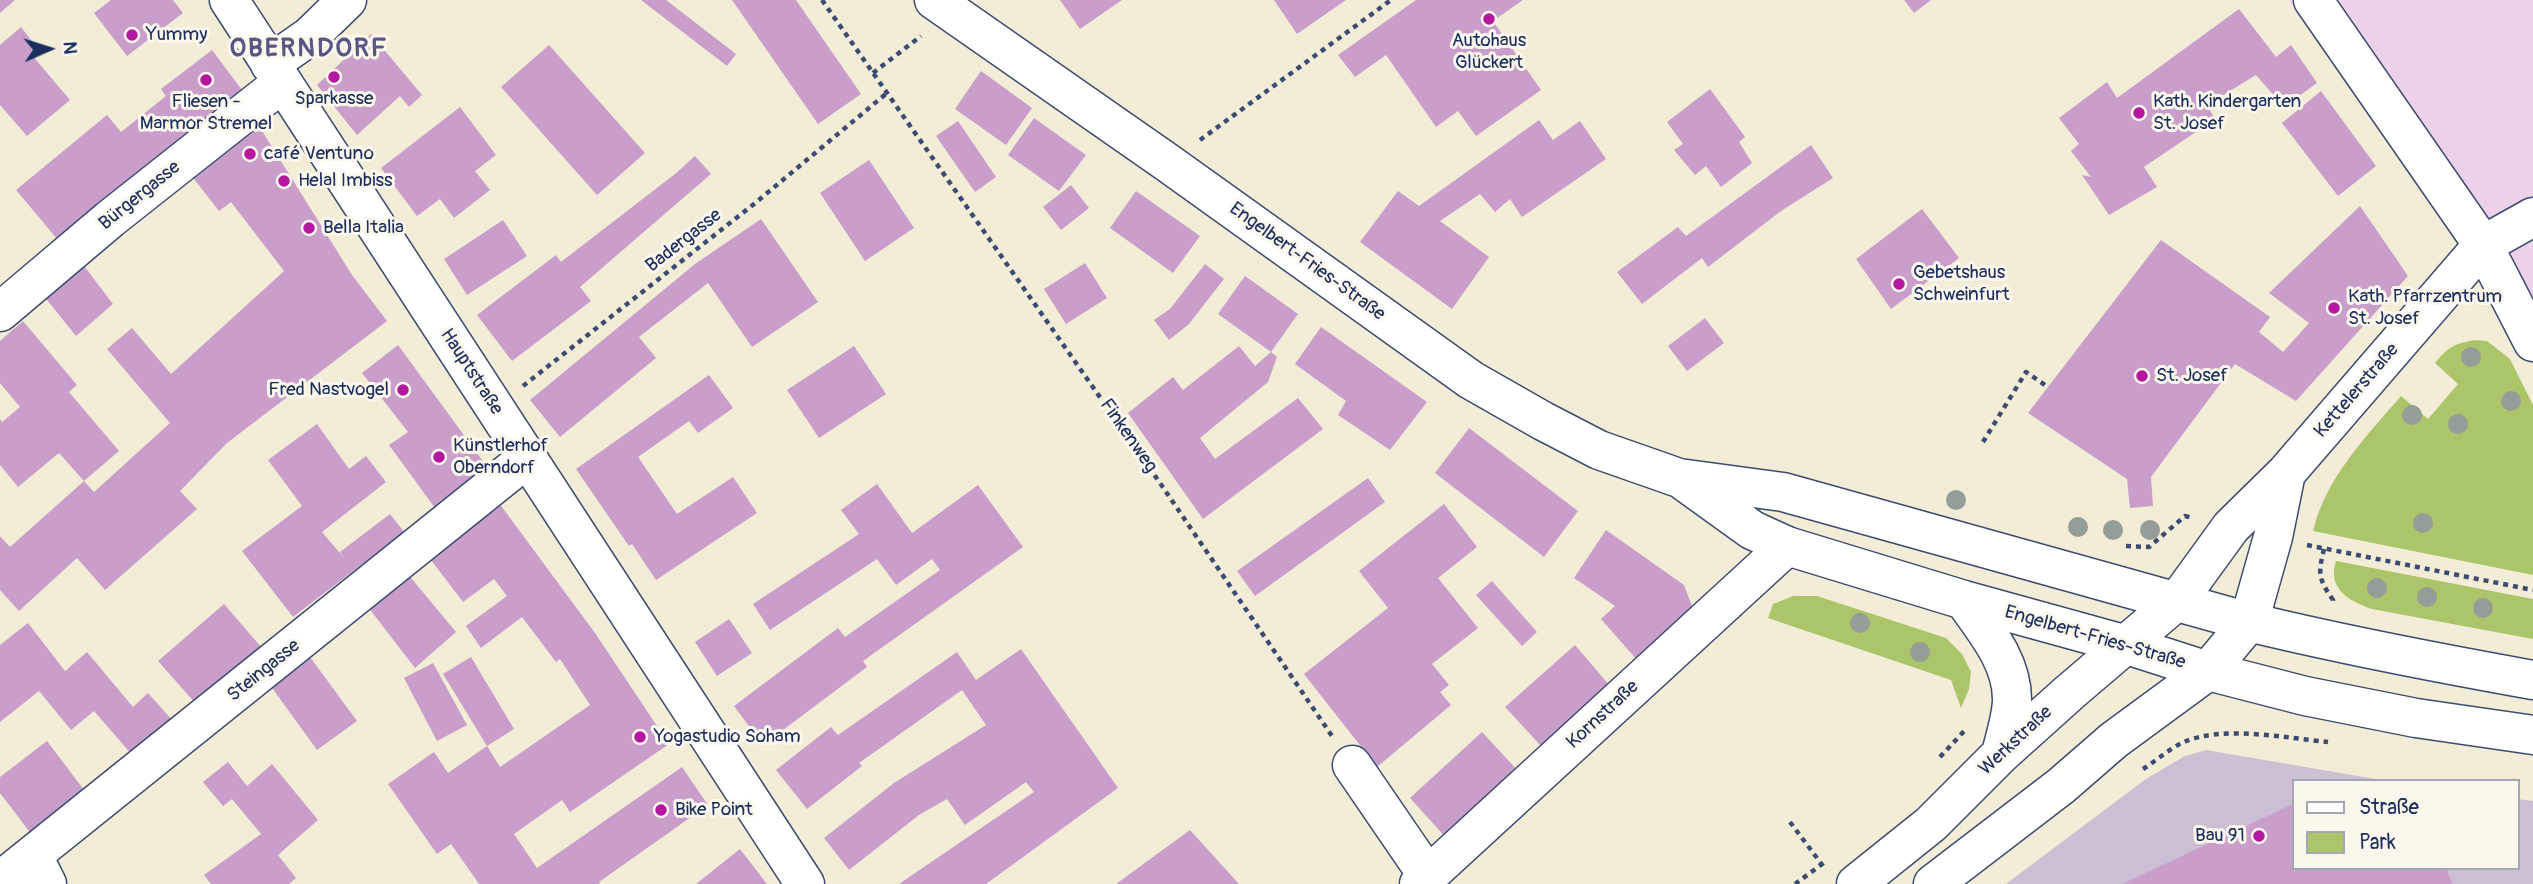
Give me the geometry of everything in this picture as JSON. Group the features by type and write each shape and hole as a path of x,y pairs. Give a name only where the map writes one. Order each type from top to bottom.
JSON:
{"main road":[{"name":"Hauptstraße","path":"229,0 804,884"},
{"name":"Bürgergasse","path":"0,312 120,212 276,73 347,0"},
{"path":"2313,0 2483,244 2533,342"},
{"name":"Engelbert-Fries-Straße","path":"943,6 1471,380 1599,450 1679,478 1783,492 2178,600 2249,622 2413,658 2533,680"},
{"name":"Kettelerstraße","path":"2178,600 2231,527 2286,473 2483,244 2533,217"},
{"name":"Steingasse","path":"0,881 40,870 279,659 425,538 526,459"},
{"name":"Kettelerstraße","path":"2249,622 2273,537 2286,473"},
{"name":"Engelbert-Fries-Straße","path":"1679,478 1752,530 1787,546 1964,600 2127,645 2208,671 2305,696 2416,718 2533,734"},
{"name":"Kornstraße","path":"1422,882 1787,546"},
{"path":"1964,600 2001,654 2009,674 2012,700 2001,754"},
{"name":"Werkstraße","path":"1839,872 1931,824 2001,754 2178,600"},
{"path":"1946,880 2114,740 2208,671 2249,622"},
{"path":"1352,765 1422,882"}],"path":[{"name":"Finkenweg","path":"822,0 1160,483 1352,765"},
{"path":"1168,163 1391,0"},
{"path":"873,73 943,6"},
{"name":"Badergasse","path":"495,408 754,204 887,93"},
{"path":"1983,442 2026,372 2048,387"},
{"path":"2324,549 2533,590"},
{"path":"1932,766 1968,727"},
{"path":"2142,770 2183,742 2216,735 2330,742"},
{"path":"1790,822 1822,864 1839,872"},
{"path":"1822,864 1839,872"},
{"path":"1794,884 1822,864"}],"shaded area":[{"path":"2289,0 2533,0 2533,308 2471,243"},
{"path":"2206,750 2375,779 2292,779 2292,870 2519,870 2519,799 2533,801 2533,884 2006,884 2146,779 2185,756"}],"green space":[{"path":"2474,340 2487,341 2510,359 2533,405 2533,575 2313,531 2319,511 2337,475 2374,427 2401,396 2428,419 2458,384 2435,363 2452,347"},
{"path":"2336,561 2533,599 2533,639 2363,606 2348,598 2337,586 2334,571"},
{"path":"1793,596 1817,596 1946,638 1962,654 1971,672 1969,689 1961,708 1951,680 1768,618 1773,604"}],"building":[{"path":"0,0 15,0 0,13"},
{"name":"Yummy","path":"111,0 173,0 183,13 127,56 94,13"},
{"path":"641,0 666,0 736,54 727,66"},
{"path":"732,0 796,0 861,94 818,124"},
{"path":"1060,0 1122,0 1080,29"},
{"path":"1274,0 1346,0 1297,34"},
{"path":"1416,0 1523,0 1493,21 1541,90 1476,136 1458,111 1436,127 1386,55 1355,77 1338,55"},
{"path":"1904,0 1931,0 1914,13"},
{"name":"Kath. Kindergarten St. Josef","path":"2239,9 2276,57 2291,45 2317,83 2284,107 2256,75 2207,105 2215,119 2144,167 2157,187 2109,215 2082,175 2091,177 2071,151 2079,144 2059,118 2107,82 2117,98"},
{"path":"21,27 38,49 31,54 70,100 27,136 0,105 0,45"},
{"path":"371,34 422,95 409,107 400,96 357,135 317,85"},
{"path":"549,45 645,153 597,195 501,87"},
{"path":"212,50 242,90 58,240 16,190 107,115 121,132 166,96 161,89"},
{"path":"981,71 1032,108 1006,145 955,109"},
{"path":"1710,89 1745,137 1739,142 1752,163 1721,187 1706,166 1695,175 1674,150 1683,144 1667,122"},
{"path":"2321,91 2376,166 2338,196 2282,123"},
{"path":"460,107 496,155 475,171 490,190 454,218 440,199 417,216 381,168"},
{"path":"254,118 352,275 387,321 227,443 180,491 197,509 105,590 77,558 19,611 0,590 0,536 10,547 84,481 94,492 170,423 107,349 132,328 171,374 284,271 231,202 219,211 187,170"},
{"path":"1034,118 1086,155 1059,191 1008,155"},
{"path":"1539,120 1553,140 1580,121 1606,159 1522,217 1510,199 1495,212 1480,194 1440,221 1489,257 1452,309 1360,242 1398,191 1419,206"},
{"path":"958,121 996,177 975,192 936,136"},
{"path":"1811,145 1833,178 1781,211 1708,267 1702,258 1642,304 1617,272 1678,227 1686,236"},
{"path":"695,156 711,174 580,287 591,301 512,361 477,315 556,255 561,262"},
{"path":"869,160 914,228 865,261 820,193"},
{"path":"1071,185 1089,208 1061,230 1043,207"},
{"path":"1136,191 1200,236 1173,273 1110,228"},
{"name":"St. Josef","path":"2360,206 2408,276 2296,401 2235,364 2151,477 2153,506 2130,508 2127,479 2028,413 2161,240 2270,317 2259,332 2283,352 2309,323 2269,293"},
{"name":"Gebetshaus Schweinfurt","path":"1922,209 1959,258 1891,309 1856,259"},
{"path":"761,219 818,302 752,347 708,283 639,337 656,358 560,437 530,400 695,264"},
{"path":"503,220 527,256 467,295 444,259"},
{"path":"81,262 113,304 76,336 43,295"},
{"path":"1085,263 1107,298 1066,324 1044,289"},
{"path":"1205,264 1224,279 1189,324 1169,340 1154,320 1170,309"},
{"path":"1245,276 1298,314 1271,352 1218,314"},
{"path":"1705,318 1724,343 1687,371 1668,346"},
{"path":"23,321 77,385 69,392 119,451 84,481 59,453 18,487 0,465 0,419 2,422 20,407 0,383 0,341"},
{"path":"1321,327 1427,402 1390,450 1338,415 1346,401 1295,364"},
{"name":"Künstlerhof Oberndorf","path":"398,345 488,468 435,508 389,445 408,432 362,373"},
{"path":"854,346 886,394 819,438 787,390"},
{"path":"1239,346 1255,366 1271,352 1277,357 1268,382 1200,438 1215,459 1298,398 1323,429 1203,519 1128,413 1173,377 1183,390"},
{"path":"709,375 733,408 698,433 689,421 638,457 677,514 733,477 757,513 656,580 576,469"},
{"path":"317,424 349,469 366,456 386,482 322,532 345,559 340,552 390,514 404,532 293,617 242,551 302,506 268,460"},
{"path":"1469,428 1578,511 1544,557 1435,473"},
{"path":"1368,478 1385,502 1255,596 1237,571"},
{"path":"877,484 912,533 978,485 1023,547 863,661 867,667 763,745 734,706 838,628 845,637 940,570 932,559 896,585 877,559 770,630 753,604 859,534 841,510"},
{"path":"499,503 595,633 669,744 570,812 562,800 514,834 537,868 682,767 708,805 599,882 600,884 479,884 451,844 437,854 388,784 434,752 448,773 487,746 500,767 590,705 560,659 556,662 522,617 481,648 466,626 507,596 494,579 463,602 428,556"},
{"path":"1444,504 1477,547 1438,578 1478,628 1432,664 1449,685 1440,692 1451,705 1377,767 1304,674 1388,608 1359,571"},
{"path":"1606,530 1684,585 1694,611 1638,661 1601,619 1615,606 1574,578"},
{"path":"407,573 456,632 415,668 368,607"},
{"path":"1492,581 1537,632 1522,646 1476,595"},
{"path":"224,604 262,648 196,704 158,661"},
{"path":"729,619 752,653 717,676 695,642"},
{"path":"28,623 65,671 87,652 133,707 148,693 173,721 133,756 94,711 71,730 39,691 0,722 0,645"},
{"path":"1575,645 1610,686 1542,747 1505,707"},
{"path":"1021,649 1118,788 986,884 899,884 1034,792 1026,782 965,825 947,799 919,815 849,870 824,838 894,783 986,725 962,690 859,763 862,766 807,809 776,770 831,727 838,735 957,652 976,680"},
{"path":"310,657 357,721 317,750 270,685"},
{"path":"471,657 514,729 487,746 443,674"},
{"path":"433,663 467,725 437,741 404,678"},
{"path":"1482,732 1520,773 1448,840 1410,798"},
{"path":"47,741 87,794 32,835 0,793 0,777"},
{"path":"228,762 247,786 272,764 318,820 278,855 296,878 289,884 211,884 204,875 261,834 232,799 223,806 203,782"},
{"name":"Bau 91","path":"2292,804 2292,870 2447,870 2453,884 2122,884"},
{"path":"1190,830 1239,884 1116,884"},
{"path":"740,849 767,884 696,884"}],"place":[{"name":"Autohaus Glückert","path":"1489,19"},
{"name":"Yummy","path":"132,35"},
{"name":"Sparkasse","path":"334,77"},
{"name":"Fliesen - Marmor Stremel","path":"206,80"},
{"name":"Kath. Kindergarten St. Josef","path":"2139,113"},
{"name":"café Ventuno","path":"250,154"},
{"name":"Helal Imbiss","path":"284,181"},
{"name":"Bella Italia","path":"309,228"},
{"name":"Gebetshaus Schweinfurt","path":"1899,284"},
{"name":"Kath. Pfarrzentrum St. Josef","path":"2334,308"},
{"name":"St. Josef","path":"2142,376"},
{"name":"Fred Nastvogel","path":"403,390"},
{"name":"Künstlerhof Oberndorf","path":"439,457"},
{"name":"Yogastudio Soham","path":"640,737"},
{"name":"Bike Point","path":"661,810"},
{"name":"Bau 91","path":"2259,836"}],"district":[{"name":"OBERNDORF","path":"309,49"}]}
